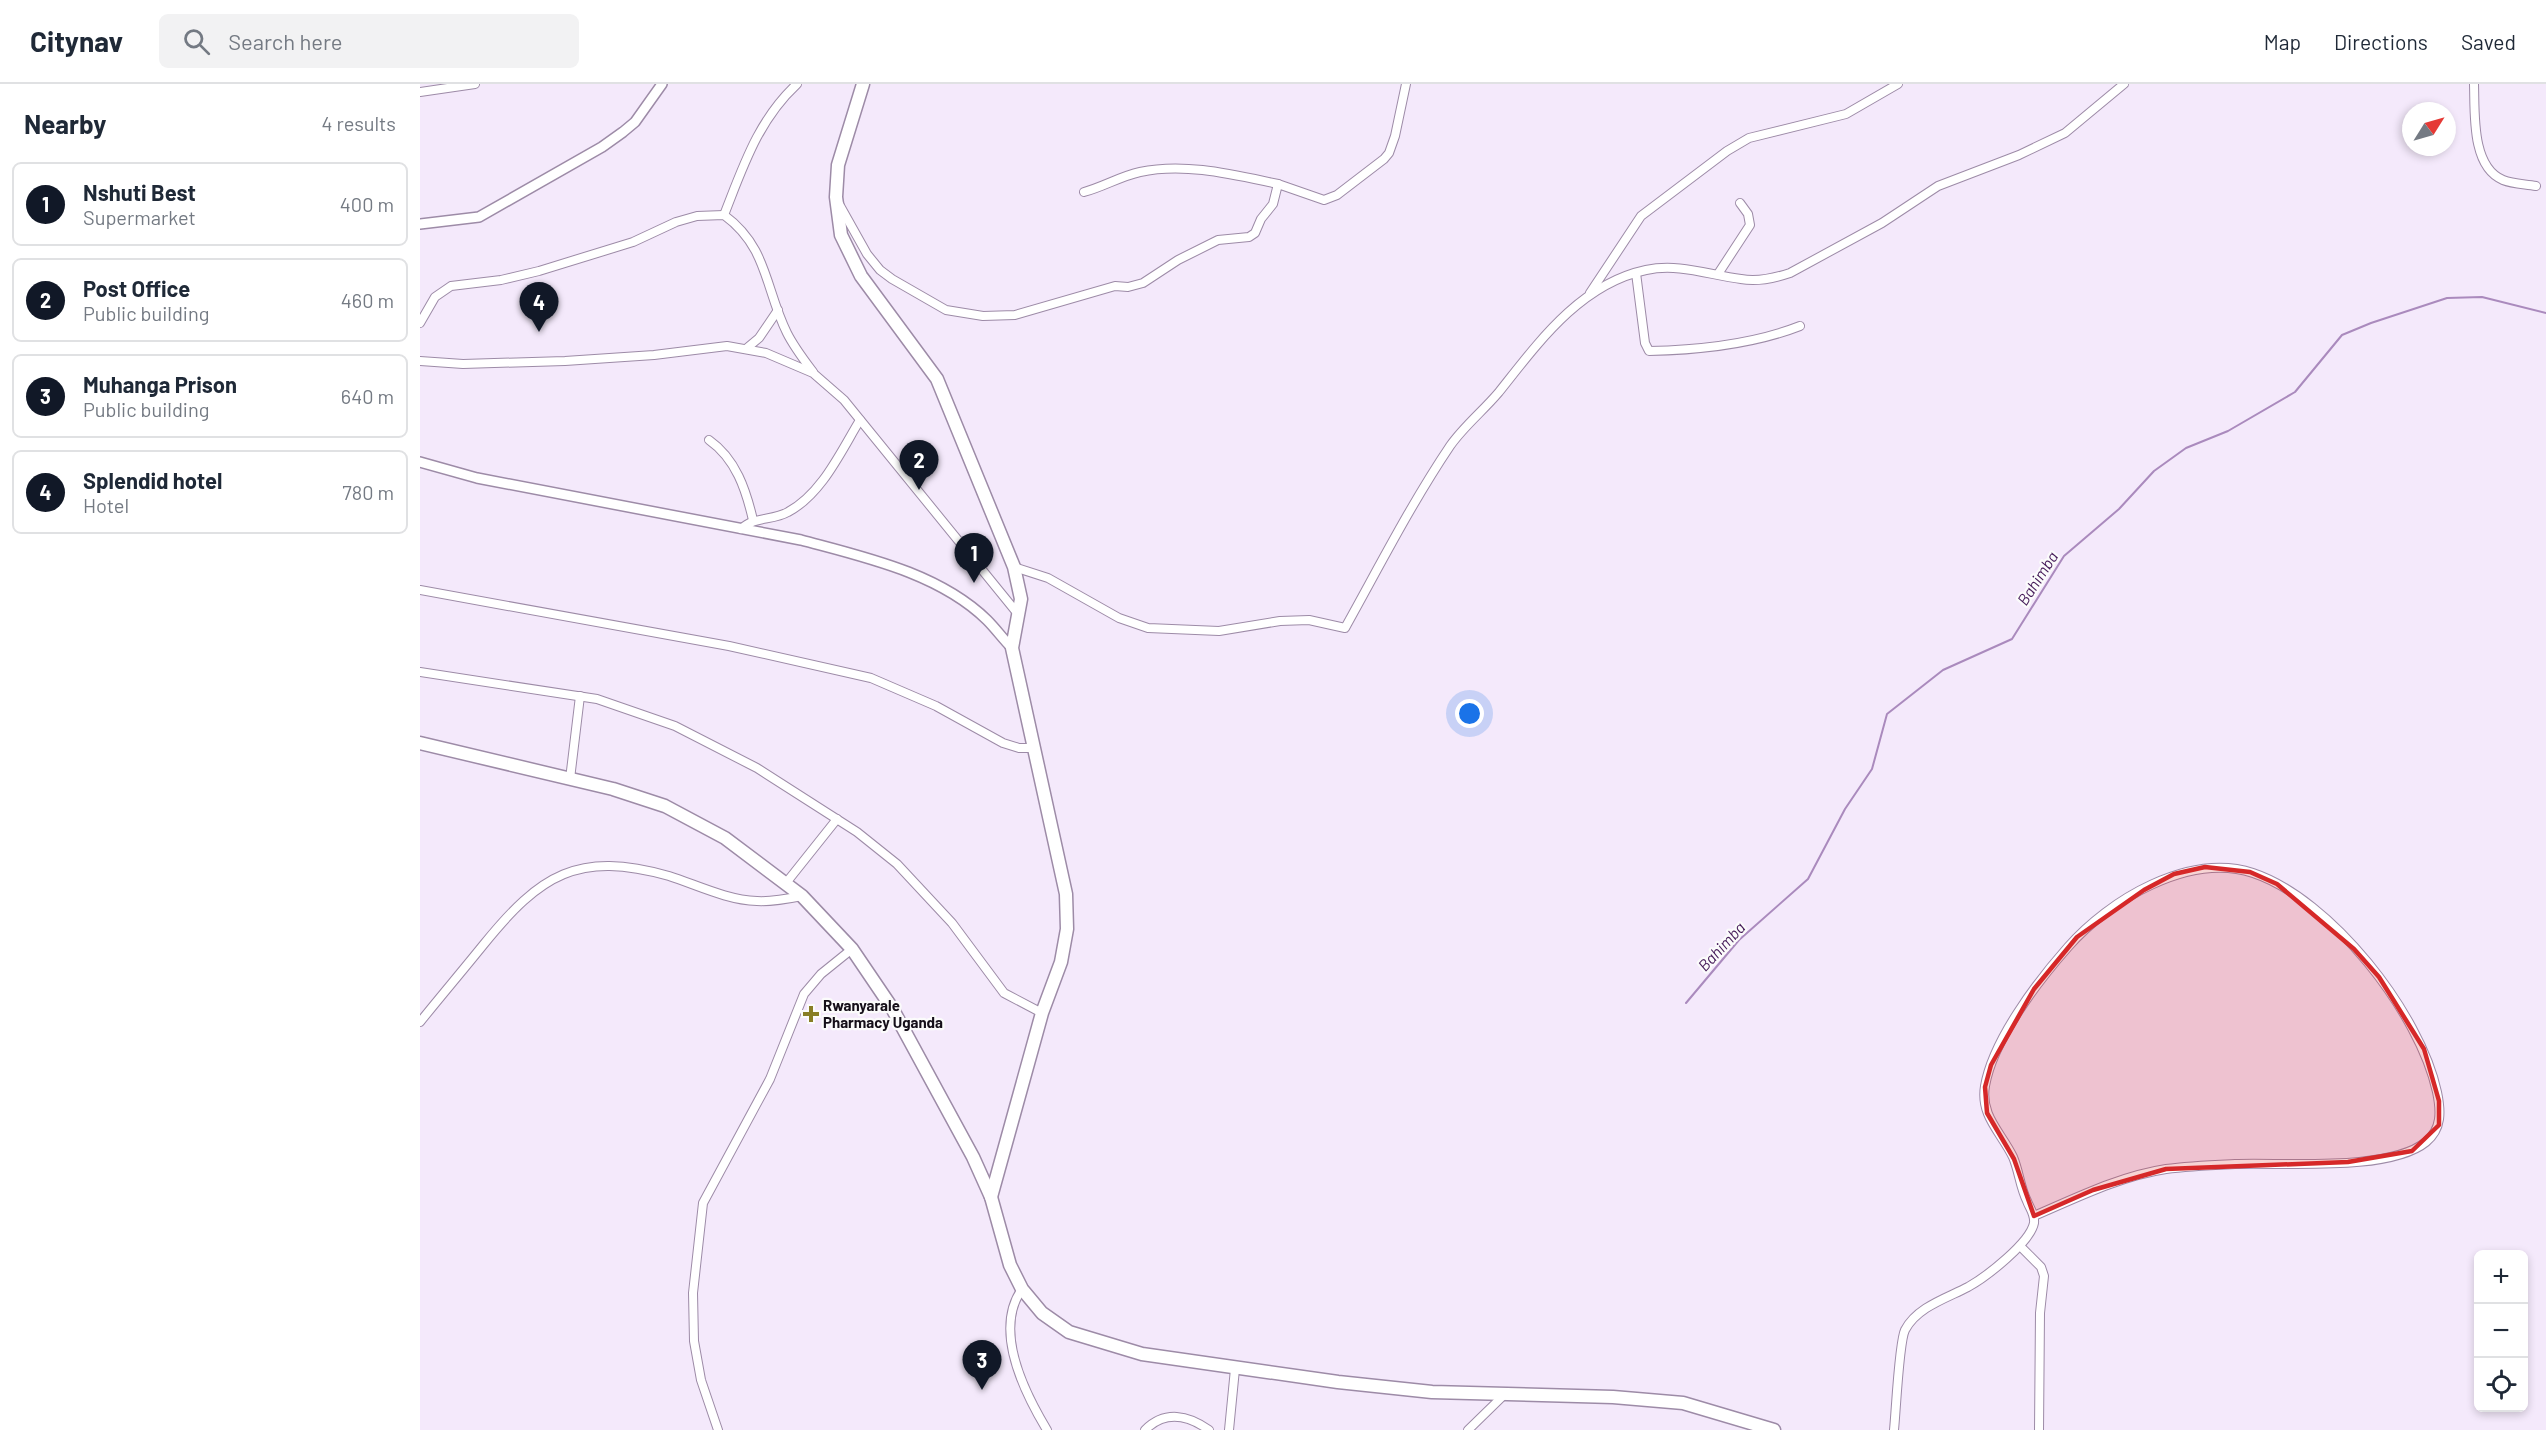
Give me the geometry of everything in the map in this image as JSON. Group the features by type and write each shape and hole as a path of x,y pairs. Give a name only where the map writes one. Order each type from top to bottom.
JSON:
{"highway":[{"path":"863,84 842,147 836,197 841,235 852,261 871,292 937,379 1014,567 1019,588 1019,615 1012,648 1062,869 1067,914 1061,962 1042,1013 991,1197"},
{"path":"420,743 641,797 682,814 725,838 802,896 852,949 913,1043 973,1157 991,1197 1010,1265 1022,1289 1053,1322 1079,1336 1142,1354 1235,1369 1432,1392 1613,1396 1683,1403 1774,1430"}],"street":[{"path":"420,92 475,84"},
{"path":"420,224 462,221 497,208 623,132 635,122 662,84"},
{"path":"724,215 757,134 766,119 797,84"},
{"path":"1084,192 1140,172 1174,170 1224,173 1278,184 1324,200 1337,195 1384,159 1395,136 1406,84"},
{"path":"1014,567 1048,578 1119,618 1148,628 1219,631 1280,621 1309,620 1345,628 1417,498 1450,446 1540,342 1589,294 1641,216 1727,151 1749,138 1846,114 1898,84"},
{"path":"1589,294 1636,273 1664,268 1718,274 1742,280 1775,278 1790,273 1882,223 1938,186 2019,156 2065,133 2124,84"},
{"path":"2474,84 2478,134 2486,164 2502,179 2536,186"},
{"path":"836,197 867,254 892,279 946,310 1001,316 1043,308 1114,286 1128,287 1143,284 1178,260 1218,240 1249,237 1255,233 1261,219 1273,204 1278,184"},
{"path":"1718,274 1750,225 1748,214 1740,203"},
{"path":"420,323 435,297 451,286 501,280 539,271 633,242 676,222 697,216 724,215 748,237 760,258 787,333 813,373 844,400 1019,615"},
{"path":"1636,273 1645,343 1649,351 1718,345 1768,336 1800,326"},
{"path":"747,348 759,338 778,310"},
{"path":"420,361 463,364 528,362 654,355 727,346 766,353 813,373"},
{"path":"741,529 753,520 784,514 806,499 834,463 860,420"},
{"path":"709,440 726,455 737,472 753,520"},
{"path":"420,462 477,478 837,550 932,583 977,612 1012,648"},
{"path":"420,590 554,612 850,673 911,695 1003,743 1019,748 1034,748"},
{"path":"420,672 580,696 614,704 675,726 766,773 879,849 912,878 952,923 1004,993 1042,1013"},
{"path":"570,779 580,696"},
{"path":"786,883 837,819"},
{"path":"420,1022 497,927 528,894 550,879 575,869 608,866 650,871 726,895 754,901 802,896"},
{"path":"1894,1430 1900,1349 1905,1330 1946,1295 1966,1288 2020,1246 2030,1232 2034,1216 2024,1195 2014,1159 1987,1113 1985,1087 1991,1065 2034,988 2077,937 2111,909 2174,874 2205,867 2250,872 2286,890 2328,922 2379,977 2404,1012 2424,1049 2439,1101 2439,1125 2429,1139 2412,1151 2348,1162 2236,1164 2166,1169 2101,1188 2034,1216"},
{"path":"718,1430 699,1373 694,1341 693,1293 703,1203 770,1079 804,994 821,974 852,949"},
{"path":"2020,1246 2041,1267 2044,1276 2040,1313 2040,1430"},
{"path":"1022,1289 1012,1306 1010,1332 1026,1390 1047,1430"},
{"path":"1230,1430 1235,1369"},
{"path":"1468,1430 1505,1394"},
{"path":"1145,1430 1159,1420 1182,1416 1209,1430"}],"highlighted area":[{"path":"2205,867 2250,872 2277,884 2354,949 2379,977 2424,1049 2439,1101 2439,1125 2412,1151 2348,1162 2166,1169 2093,1190 2034,1216 2014,1159 1987,1113 1985,1087 1991,1065 2034,989 2077,937 2144,890 2174,874"}],"waterway":[{"name":"Bahimba","path":"1686,1003 1739,940 1808,879 1845,809 1872,769 1887,714 1943,670 2012,639 2064,556 2119,509 2154,471 2186,448 2228,431 2295,392 2342,335 2371,323 2447,298 2482,297 2546,313"}],"place":[{"name":"Splendid hotel","path":"539,332"},
{"name":"Post Office","path":"919,490"},
{"name":"Nshuti Best","path":"974,583"},
{"name":"Rwanyarale Pharmacy Uganda","path":"811,1014"},
{"name":"Muhanga Prison","path":"982,1390"}]}
